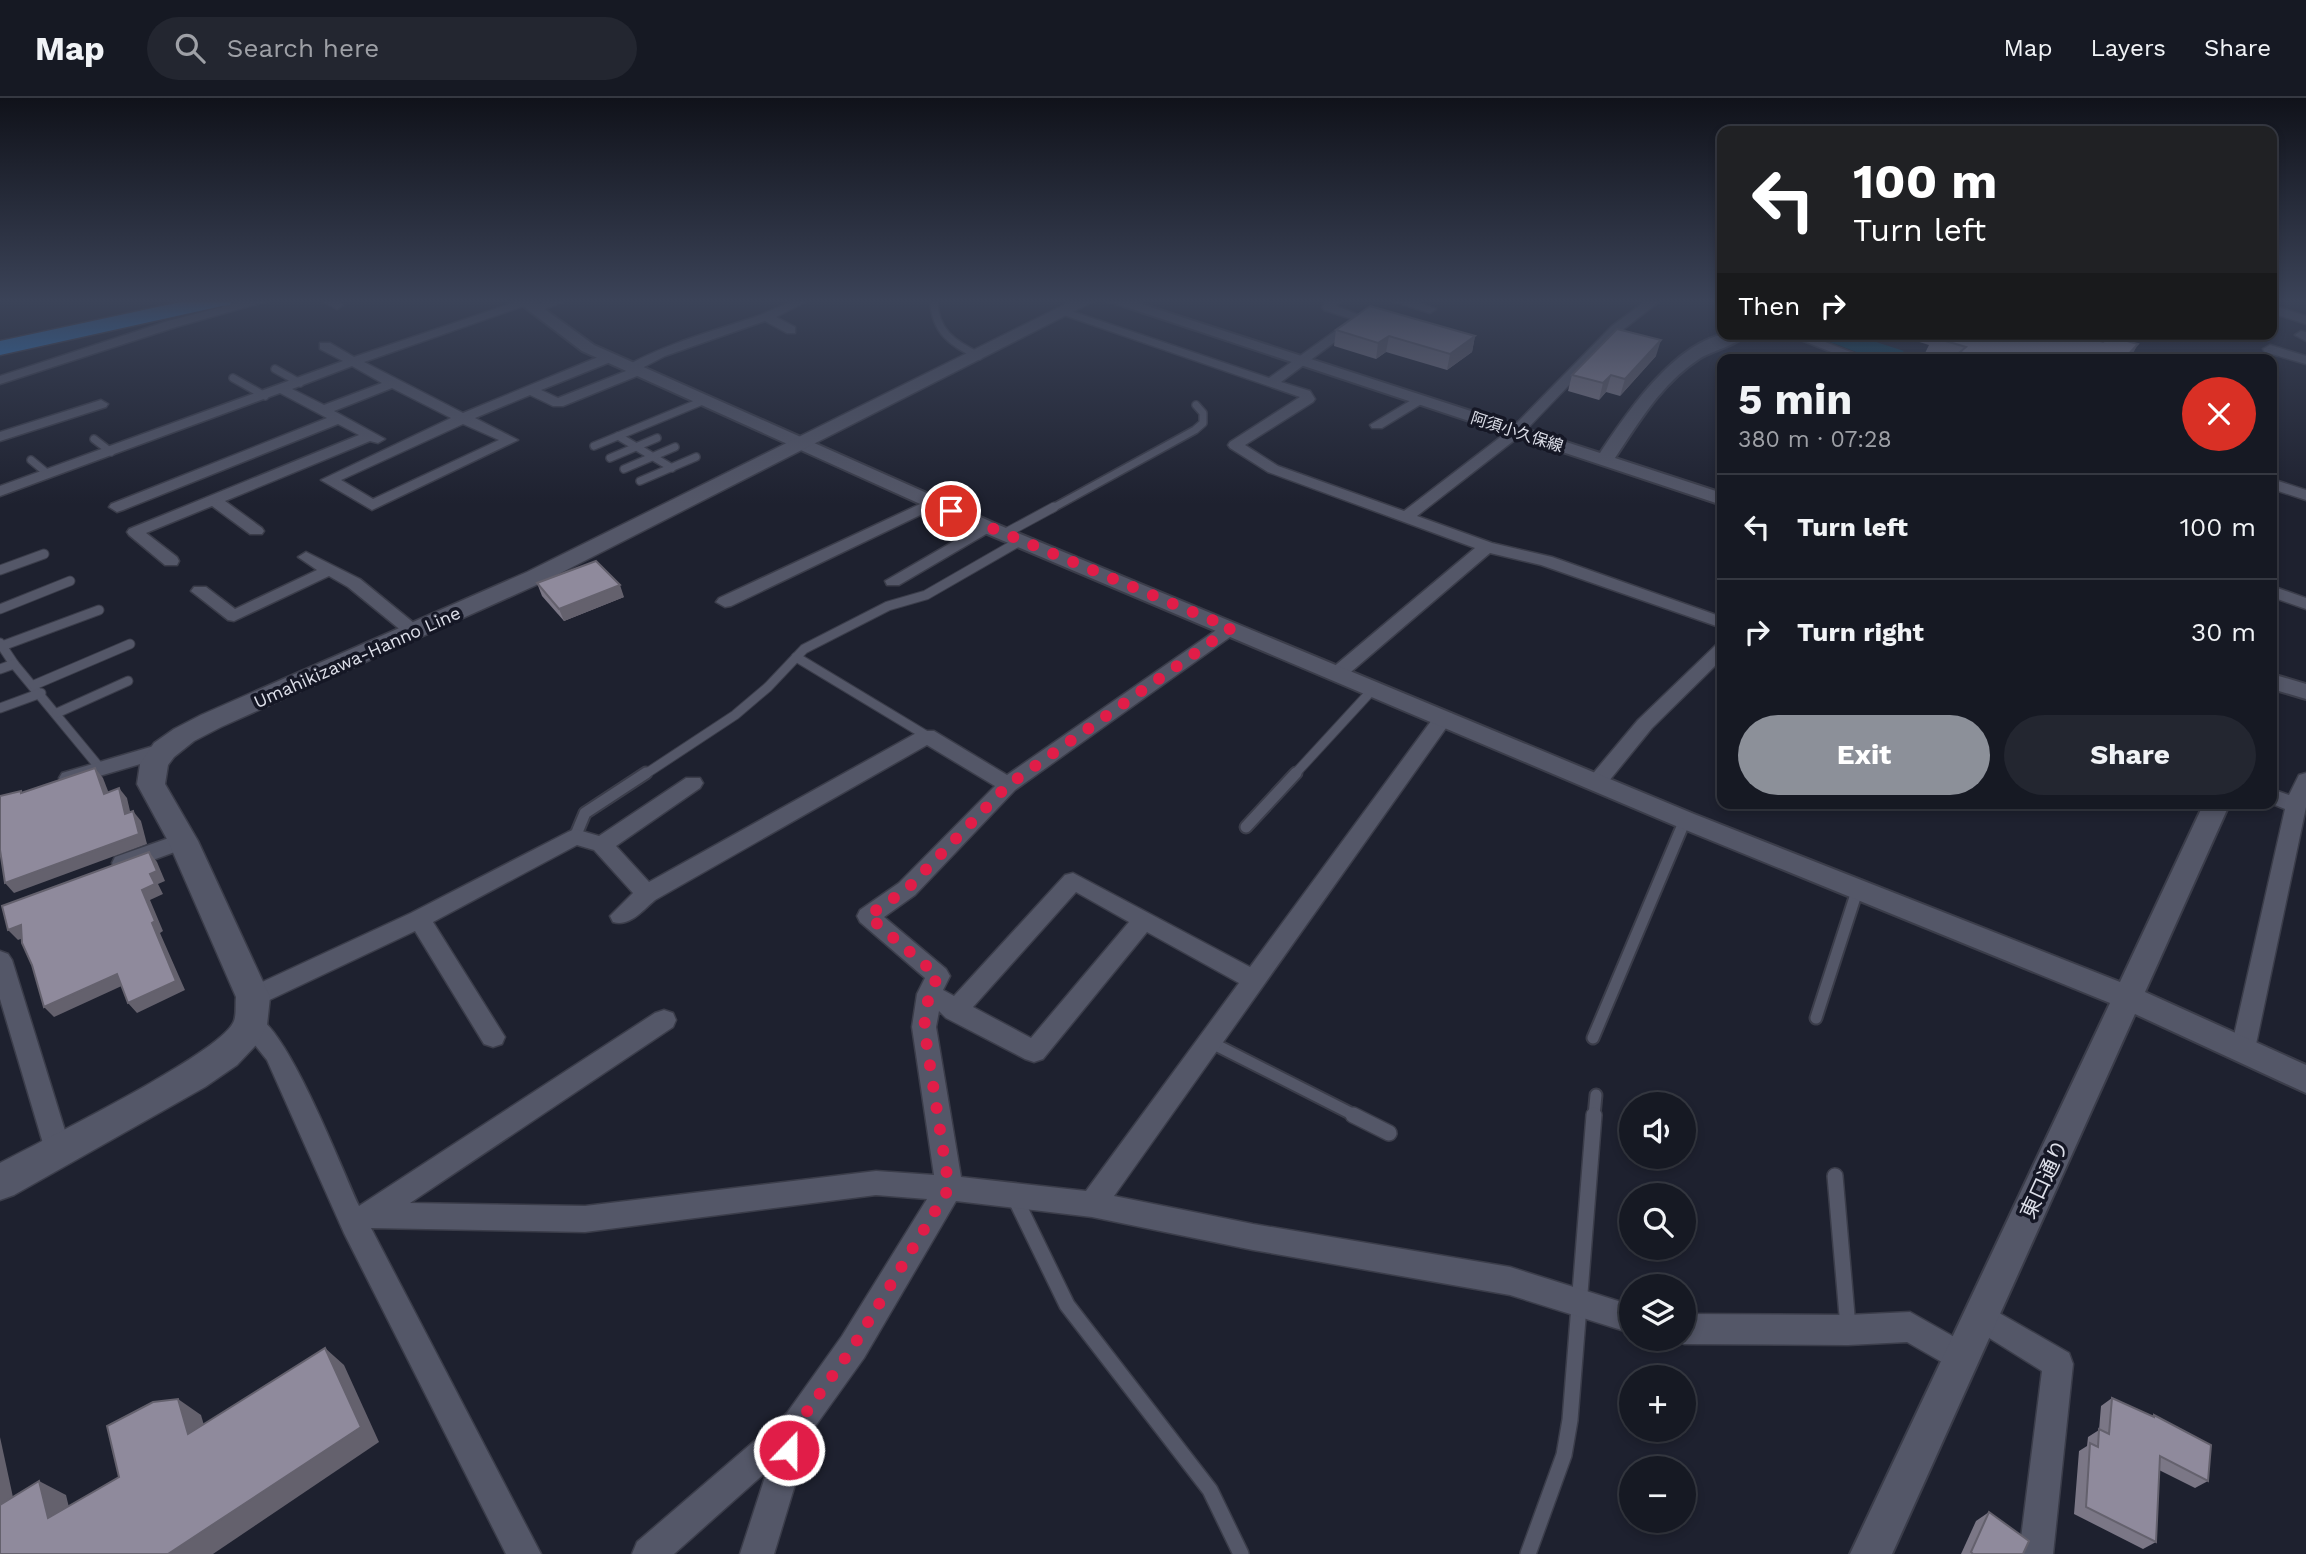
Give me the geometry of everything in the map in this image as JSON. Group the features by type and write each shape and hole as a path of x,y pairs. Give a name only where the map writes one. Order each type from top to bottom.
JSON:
{"main road":[{"name":"Umahikizawa-Hanno Line","path":"164,750 184,735 211,721 535,577 955,368"},
{"path":"0,1183 221,1057 237,1043 252,1010 183,841 151,784 154,764 164,750"}],"street":[{"path":"0,380 37,368"},
{"path":"0,491 338,368"},
{"path":"367,368 425,401 465,417 511,440 372,505 329,480 465,417 583,368"},
{"path":"630,368 1004,534 1685,820 2127,997 2306,1080"},
{"path":"529,389 558,404 638,368"},
{"path":"1230,368 1305,394 1308,399 1235,445 1273,470 1487,547 1546,561 1717,621"},
{"path":"1272,382 1291,368"},
{"name":"阿須小久保線","path":"1321,368 1717,497"},
{"path":"1406,517 1516,432 1578,368"},
{"path":"1604,461 1650,393 1676,368"},
{"path":"321,411 393,383"},
{"path":"282,389 369,436 400,446"},
{"path":"1377,425 1418,400"},
{"path":"0,437 101,404"},
{"path":"117,507 337,419"},
{"path":"171,561 135,532 369,436"},
{"path":"2277,486 2306,495"},
{"path":"214,500 256,531"},
{"path":"725,602 933,503"},
{"path":"893,581 1004,534"},
{"path":"1338,673 1487,547"},
{"path":"306,557 354,583 414,632"},
{"path":"200,591 234,616 331,569"},
{"path":"2277,593 2306,604"},
{"path":"649,1554 798,1424 853,1347 949,1188 924,1027 929,994 938,976 868,916 907,889 1008,785 1231,628"},
{"path":"1597,782 1645,724 1717,654"},
{"path":"2277,683 2306,692"},
{"path":"1092,1204 1444,717"},
{"path":"621,916 647,894 927,736 1008,785"},
{"path":"50,784 164,750"},
{"path":"602,845 693,783"},
{"path":"2243,1049 2301,797 2277,796"},
{"name":"東口通り","path":"1871,1554 2214,809"},
{"path":"524,1554 361,1220 252,1010 575,837 602,845 647,894"},
{"path":"104,870 183,841"},
{"path":"955,1011 1073,881 1254,979"},
{"path":"419,919 493,1037"},
{"path":"929,994 955,1011 1034,1052 1144,920"},
{"path":"0,960 58,1150"},
{"path":"361,1220 664,1020"},
{"path":"361,1220 585,1219 876,1183 949,1188 1092,1204 1253,1237 1510,1282 1619,1315"},
{"path":"1980,1316 2058,1364 2036,1554"},
{"path":"1696,1329 1848,1330 1910,1326 1961,1359"},
{"path":"757,1554 798,1424"}],"lane":[{"path":"275,369 300,383"},
{"path":"233,378 265,396"},
{"path":"594,446 705,400"},
{"path":"575,837 585,813 736,715 804,649 888,606 926,595 1004,534 1195,430 1203,423 1203,412 1196,405"},
{"path":"618,436 671,468"},
{"path":"610,458 657,438"},
{"path":"93,439 111,452"},
{"path":"624,469 675,447"},
{"path":"640,481 696,457"},
{"path":"31,460 48,474"},
{"path":"0,570 44,554"},
{"path":"0,609 70,581"},
{"path":"99,610 1,644 14,664 38,689 100,768"},
{"path":"0,708 130,644"},
{"path":"796,657 927,736"},
{"path":"0,669 14,664"},
{"path":"57,713 128,681"},
{"path":"1247,827 1374,688"},
{"path":"1593,1038 1685,820"},
{"path":"1816,1018 1858,888"},
{"path":"1210,1042 1389,1133"},
{"path":"1528,1554 1564,1455 1570,1420 1571,1381 1581,1303 1596,1095"},
{"path":"1835,1176 1848,1330"},
{"path":"1014,1196 1067,1306 1210,1490 1241,1554"}],"building":[{"path":"1579,368 1635,368 1625,379 1611,375 1603,383 1572,375"},
{"path":"596,561 620,585 559,609 537,583"},
{"path":"95,768 104,794 119,788 125,814 133,811 139,834 5,883 0,850 0,796 21,793"},
{"path":"149,852 157,871 150,874 155,884 142,890 155,921 152,923 176,981 128,1003 117,974 44,1007 32,965 22,943 21,925 8,930 2,906"},
{"path":"325,1348 361,1427 168,1554 0,1554 0,1505 39,1481 48,1518 119,1477 107,1426 153,1402 178,1399 188,1434"},
{"path":"2112,1398 2154,1415 2211,1445 2208,1481 2160,1456 2156,1542 2086,1507 2090,1443 2098,1447 2099,1429 2109,1434"},
{"path":"1989,1512 2029,1541 2023,1554 1971,1552"}],"route":[{"path":"789,1450 798,1424 853,1347 949,1188 924,1027 929,994 938,976 868,916 907,889 1008,785 1231,628 951,511"}]}
